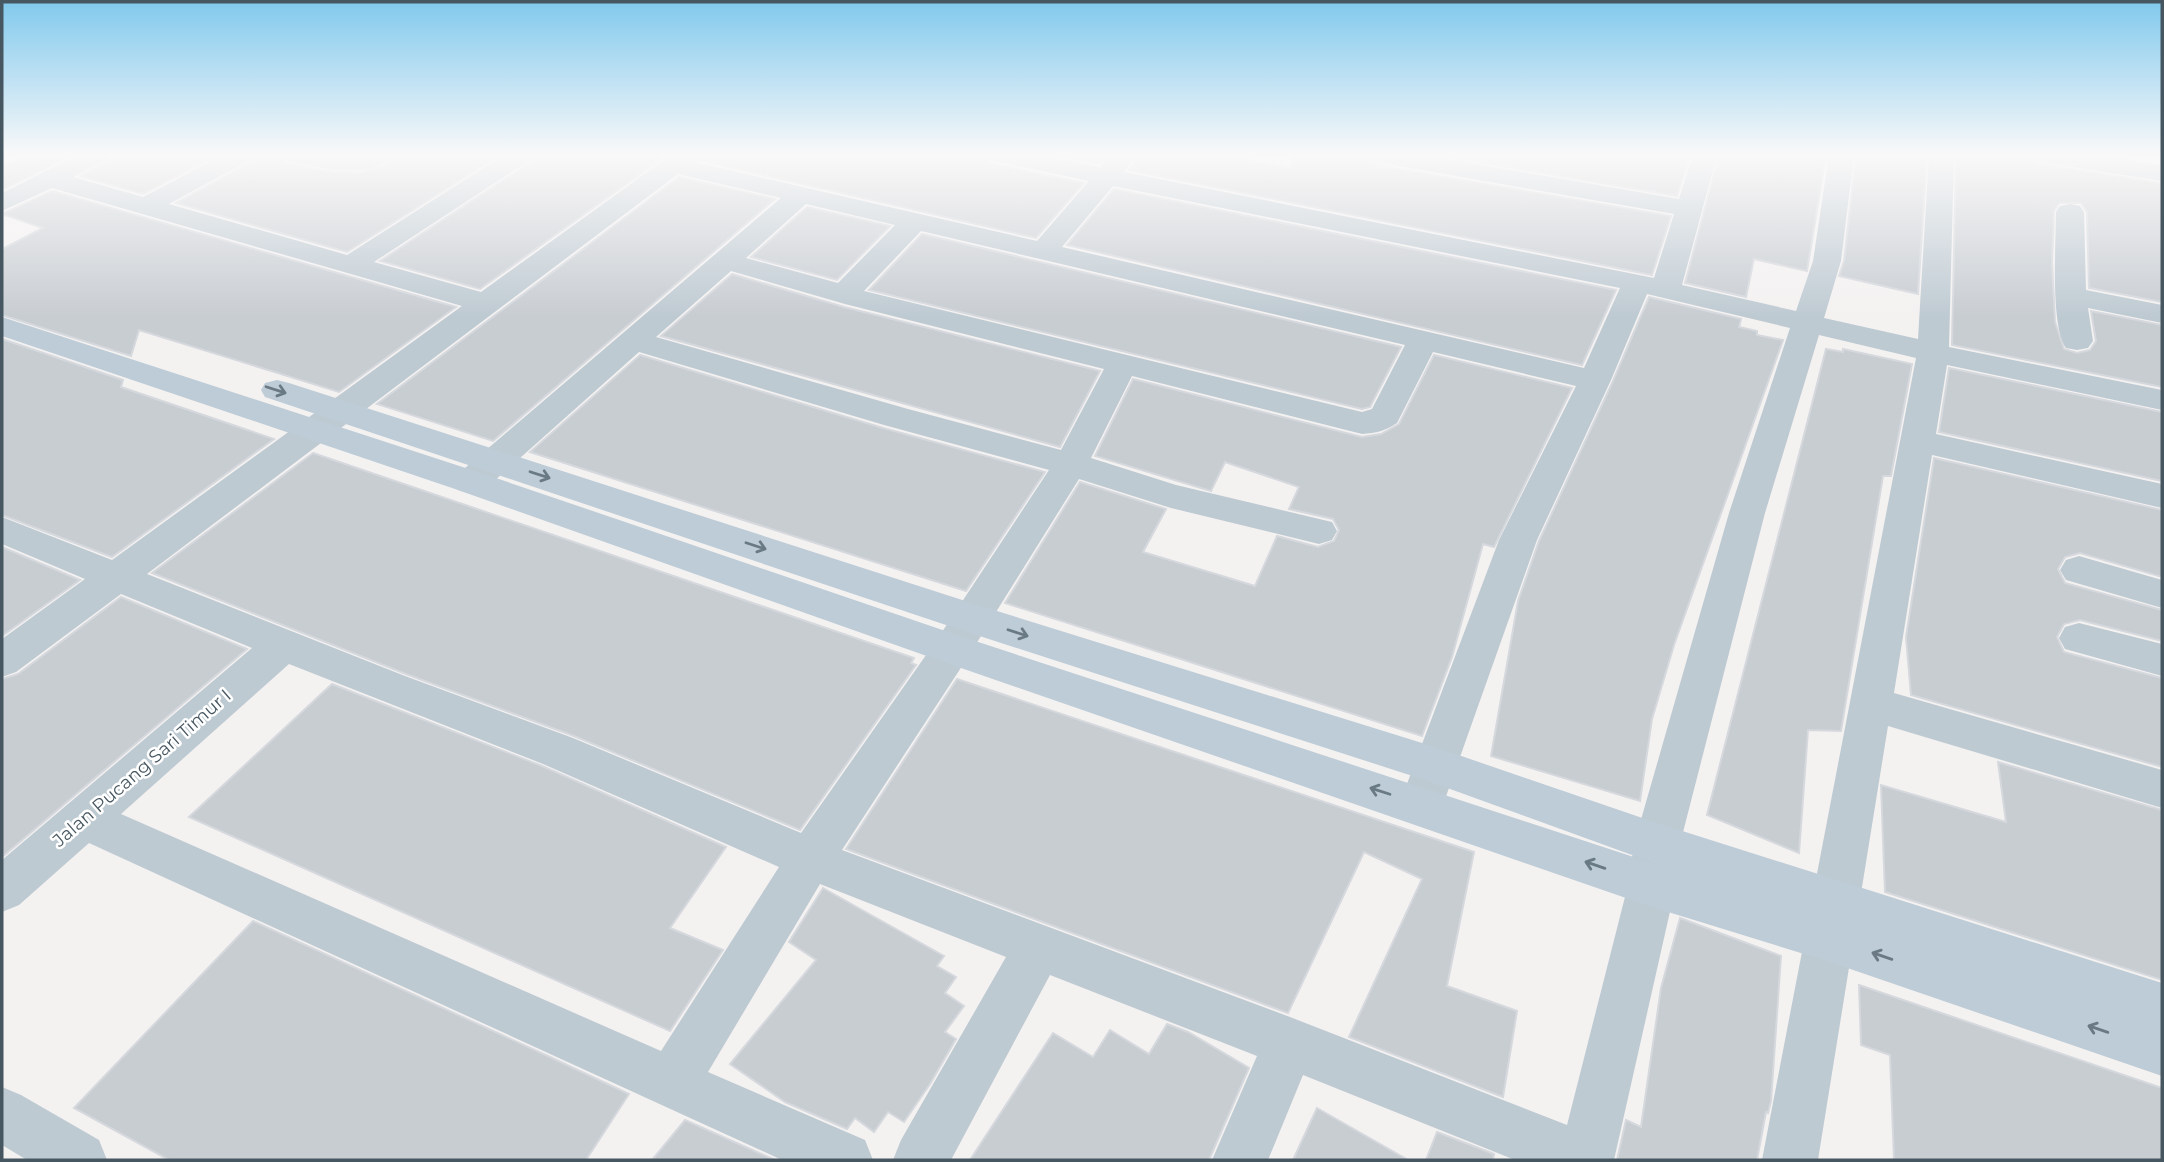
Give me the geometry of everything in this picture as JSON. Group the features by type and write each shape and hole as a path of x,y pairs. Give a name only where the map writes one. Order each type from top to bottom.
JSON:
{"main road":[{"path":"2,301 328,421"},
{"path":"2,326 328,421 484,471 962,634 1422,805 1654,864 1831,920 2162,1008"},
{"path":"962,634 1435,765 1654,864"},
{"path":"1831,920 2162,1050"}],"street":[{"path":"157,209 485,303"},
{"path":"352,264 437,209"},
{"path":"2,661 613,209"},
{"path":"484,471 785,209"},
{"path":"869,209 1595,380"},
{"path":"1045,250 1080,209"},
{"path":"1268,209 1652,286 2012,371 2162,400"},
{"path":"1422,805 1518,540 1595,380 1652,286 1690,209"},
{"path":"2,530 283,645 558,751 810,859 1290,1043 1585,1160 1654,864 1747,513 1826,261 1834,209"},
{"path":"1790,1160 1933,352 1940,209"},
{"path":"2070,212 2071,296 2077,341"},
{"path":"844,294 916,220"},
{"path":"726,261 1122,365 1370,423 1385,415 1423,340"},
{"path":"2071,296 2162,314"},
{"path":"635,341 896,417 1071,464 1171,496 1319,531"},
{"path":"672,1082 810,859 962,634 1071,464 1122,365"},
{"path":"1918,440 2162,496"},
{"path":"2079,570 2162,594"},
{"path":"2080,638 2162,660"},
{"name":"Jalan Pucang Sari Timur I","path":"2,890 283,645"},
{"path":"1871,704 2162,789"},
{"path":"83,819 845,1160"},
{"path":"921,1160 1039,947"},
{"path":"1240,1160 1290,1043"},
{"path":"2,1114 79,1160"}],"building":[{"path":"12,209 115,209 456,307 339,392 139,330 131,356 2,315 2,249 43,228 2,214"},
{"path":"198,209 414,209 347,252"},
{"path":"459,209 591,209 480,289 380,261"},
{"path":"636,209 763,209 493,441 377,404"},
{"path":"805,209 817,209 890,226 837,280 751,257"},
{"path":"911,209 1061,209 1036,238"},
{"path":"1097,209 1215,209 1616,290 1582,365 1067,245"},
{"path":"1324,209 1632,209 1671,216 1652,275"},
{"path":"1705,209 1817,209 1807,271 1754,259 1746,297 1685,283"},
{"path":"1850,209 1923,209 1918,294 1839,276 1844,261"},
{"path":"1955,209 2055,209 2052,262 2055,322 2064,349 2077,353 2090,350 2096,341 2091,311 2162,325 2162,387 1952,345"},
{"path":"2085,209 2162,209 2162,302 2089,288"},
{"path":"922,234 1401,347 1370,407 1362,409 869,290"},
{"path":"732,274 844,307 1100,371 1060,447 661,336"},
{"path":"1649,297 1741,319 1739,327 1757,331 1757,335 1783,340 1674,645 1652,719 1640,801 1491,756 1518,601 1539,541"},
{"path":"2,339 123,380 121,387 274,439 112,557 2,515"},
{"path":"1826,349 1843,352 1843,349 1912,364 1891,476 1883,476 1841,731 1808,730 1799,853 1707,815"},
{"path":"640,355 883,428 1045,472 966,591 530,452"},
{"path":"1434,355 1572,388 1494,547 1483,544 1452,657 1422,736 1005,603 1080,482 1166,509 1143,552 1255,586 1277,536 1318,547 1334,541 1339,530 1333,519 1289,509 1299,487 1225,462 1211,491 1095,456 1133,379 1362,437 1381,434 1399,424"},
{"path":"1949,368 2162,412 2162,481 1939,432"},
{"path":"313,453 914,658 911,663 916,665 800,830 574,736 406,674 152,573"},
{"path":"1934,458 2162,510 2162,577 2080,553 2065,557 2058,569 2065,583 2162,610 2162,641 2080,620 2064,624 2057,637 2064,652 2162,678 2162,767 1911,695 1906,637"},
{"path":"2,547 80,580 2,636"},
{"path":"121,597 247,649 2,857 2,679 18,674"},
{"path":"957,679 1474,852 1447,986 1517,1011 1503,1097 1349,1037 1422,879 1364,852 1288,1013 846,849"},
{"path":"332,684 542,766 726,847 670,928 723,950 670,1031 189,817"},
{"path":"1998,762 2162,810 2162,980 1885,892 1881,785 2006,822"},
{"path":"823,888 944,956 937,966 956,977 945,993 964,1006 945,1032 956,1039 904,1122 888,1112 874,1132 855,1118 847,1129 785,1102 730,1064 816,960 789,942"},
{"path":"1680,918 1781,956 1771,1101 1768,1113 1766,1112 1757,1160 1617,1160 1626,1120 1641,1127 1661,988"},
{"path":"253,921 629,1094 586,1160 169,1160 74,1108"},
{"path":"1859,985 2162,1088 2162,1160 1894,1160 1890,1055 1861,1045"},
{"path":"1167,1024 1188,1032 1249,1068 1209,1160 970,1160 1053,1033 1093,1057 1110,1030 1149,1054"},
{"path":"1317,1108 1408,1160 1293,1160"},
{"path":"685,1120 775,1160 652,1160"},
{"path":"1437,1132 1494,1154 1493,1160 1426,1160"}]}
